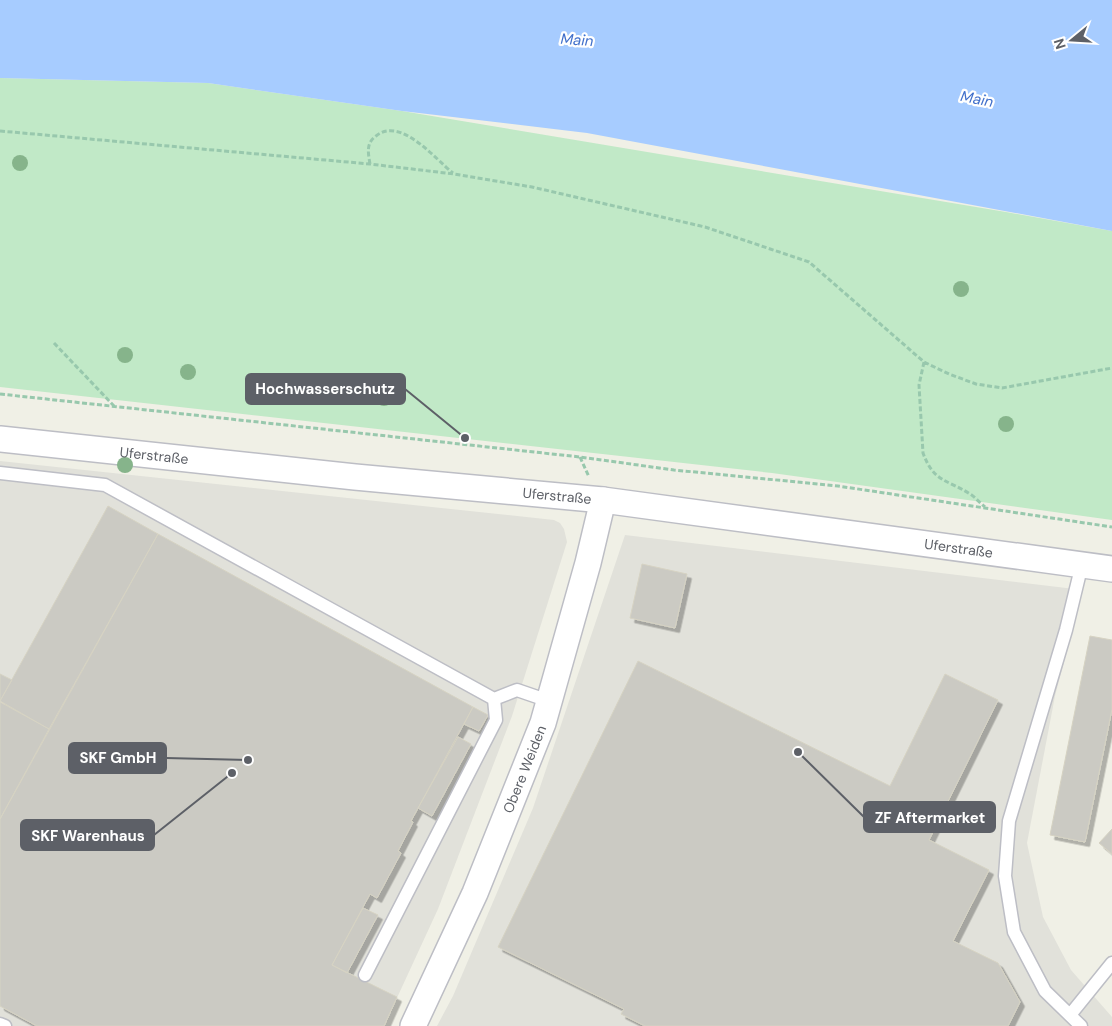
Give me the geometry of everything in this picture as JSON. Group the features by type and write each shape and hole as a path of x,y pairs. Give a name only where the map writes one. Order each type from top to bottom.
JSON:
{"street":[{"name":"Uferstraße","path":"0,439 365,478 603,500 1112,569"},
{"name":"Obere Weiden","path":"413,1026 475,893 543,723 588,562 603,500"}],"lane":[{"path":"0,473 105,485 494,699"},
{"path":"1081,1026 1045,991 1014,932 1005,876 1009,821 1066,630 1082,564"},
{"path":"494,699 517,690 549,701"},
{"path":"365,975 496,720 494,699"},
{"path":"1070,1015 1112,963"},
{"path":"0,1024 4,1026"}],"path":[{"path":"0,131 370,164 454,174 532,187 705,227 810,262 924,362 976,384 1002,388 1112,368"},
{"path":"370,164 367,150 369,143 378,134 396,131 406,134 418,142 454,174"},
{"path":"54,343 114,406"},
{"path":"924,362 919,385 923,453 927,463 938,477 970,494 986,508"},
{"path":"0,394 580,457 684,471 838,486 1112,527"}],"shaded area":[{"path":"0,461 554,520 560,523 564,529 567,542 512,716 438,909 384,1026 0,1026"},
{"path":"625,535 1083,590 1055,696 1027,843 1043,917 1071,970 1112,1017 1112,1026 437,1026 453,996 533,808"}],"green space":[{"path":"0,78 208,83 402,111 1112,231 1112,520 772,473 0,387"}],"water":[{"name":"Main","path":"0,0 1112,0 1112,231 587,133 402,111 208,83 0,78"}],"building":[{"path":"108,506 158,534 49,729 0,701"},
{"path":"158,534 473,707 411,821 413,822 398,851 401,853 377,898 370,894 332,965 397,997 384,1026 37,1026 0,1006 0,819"},
{"path":"642,564 687,574 675,628 630,618"},
{"path":"1090,636 1112,640 1112,709 1085,842 1050,835"},
{"path":"638,661 890,786 945,674 998,700 929,840 989,870 953,941 998,963 1020,1002 1008,1026 645,1026 621,1014 624,1009 498,947"},
{"path":"0,674 12,680 0,701"},
{"path":"0,702 49,729 0,819"},
{"path":"473,707 488,715 479,731 464,724"},
{"path":"458,737 471,744 432,816 418,808"},
{"path":"1112,829 1112,854 1099,843"},
{"path":"363,908 378,915 347,973 332,965"}],"place":[{"name":"Hochwasserschutz","path":"465,438"},
{"name":"ZF Aftermarket","path":"798,752"},
{"name":"SKF GmbH","path":"248,760"},
{"name":"SKF Warenhaus","path":"232,773"}]}
